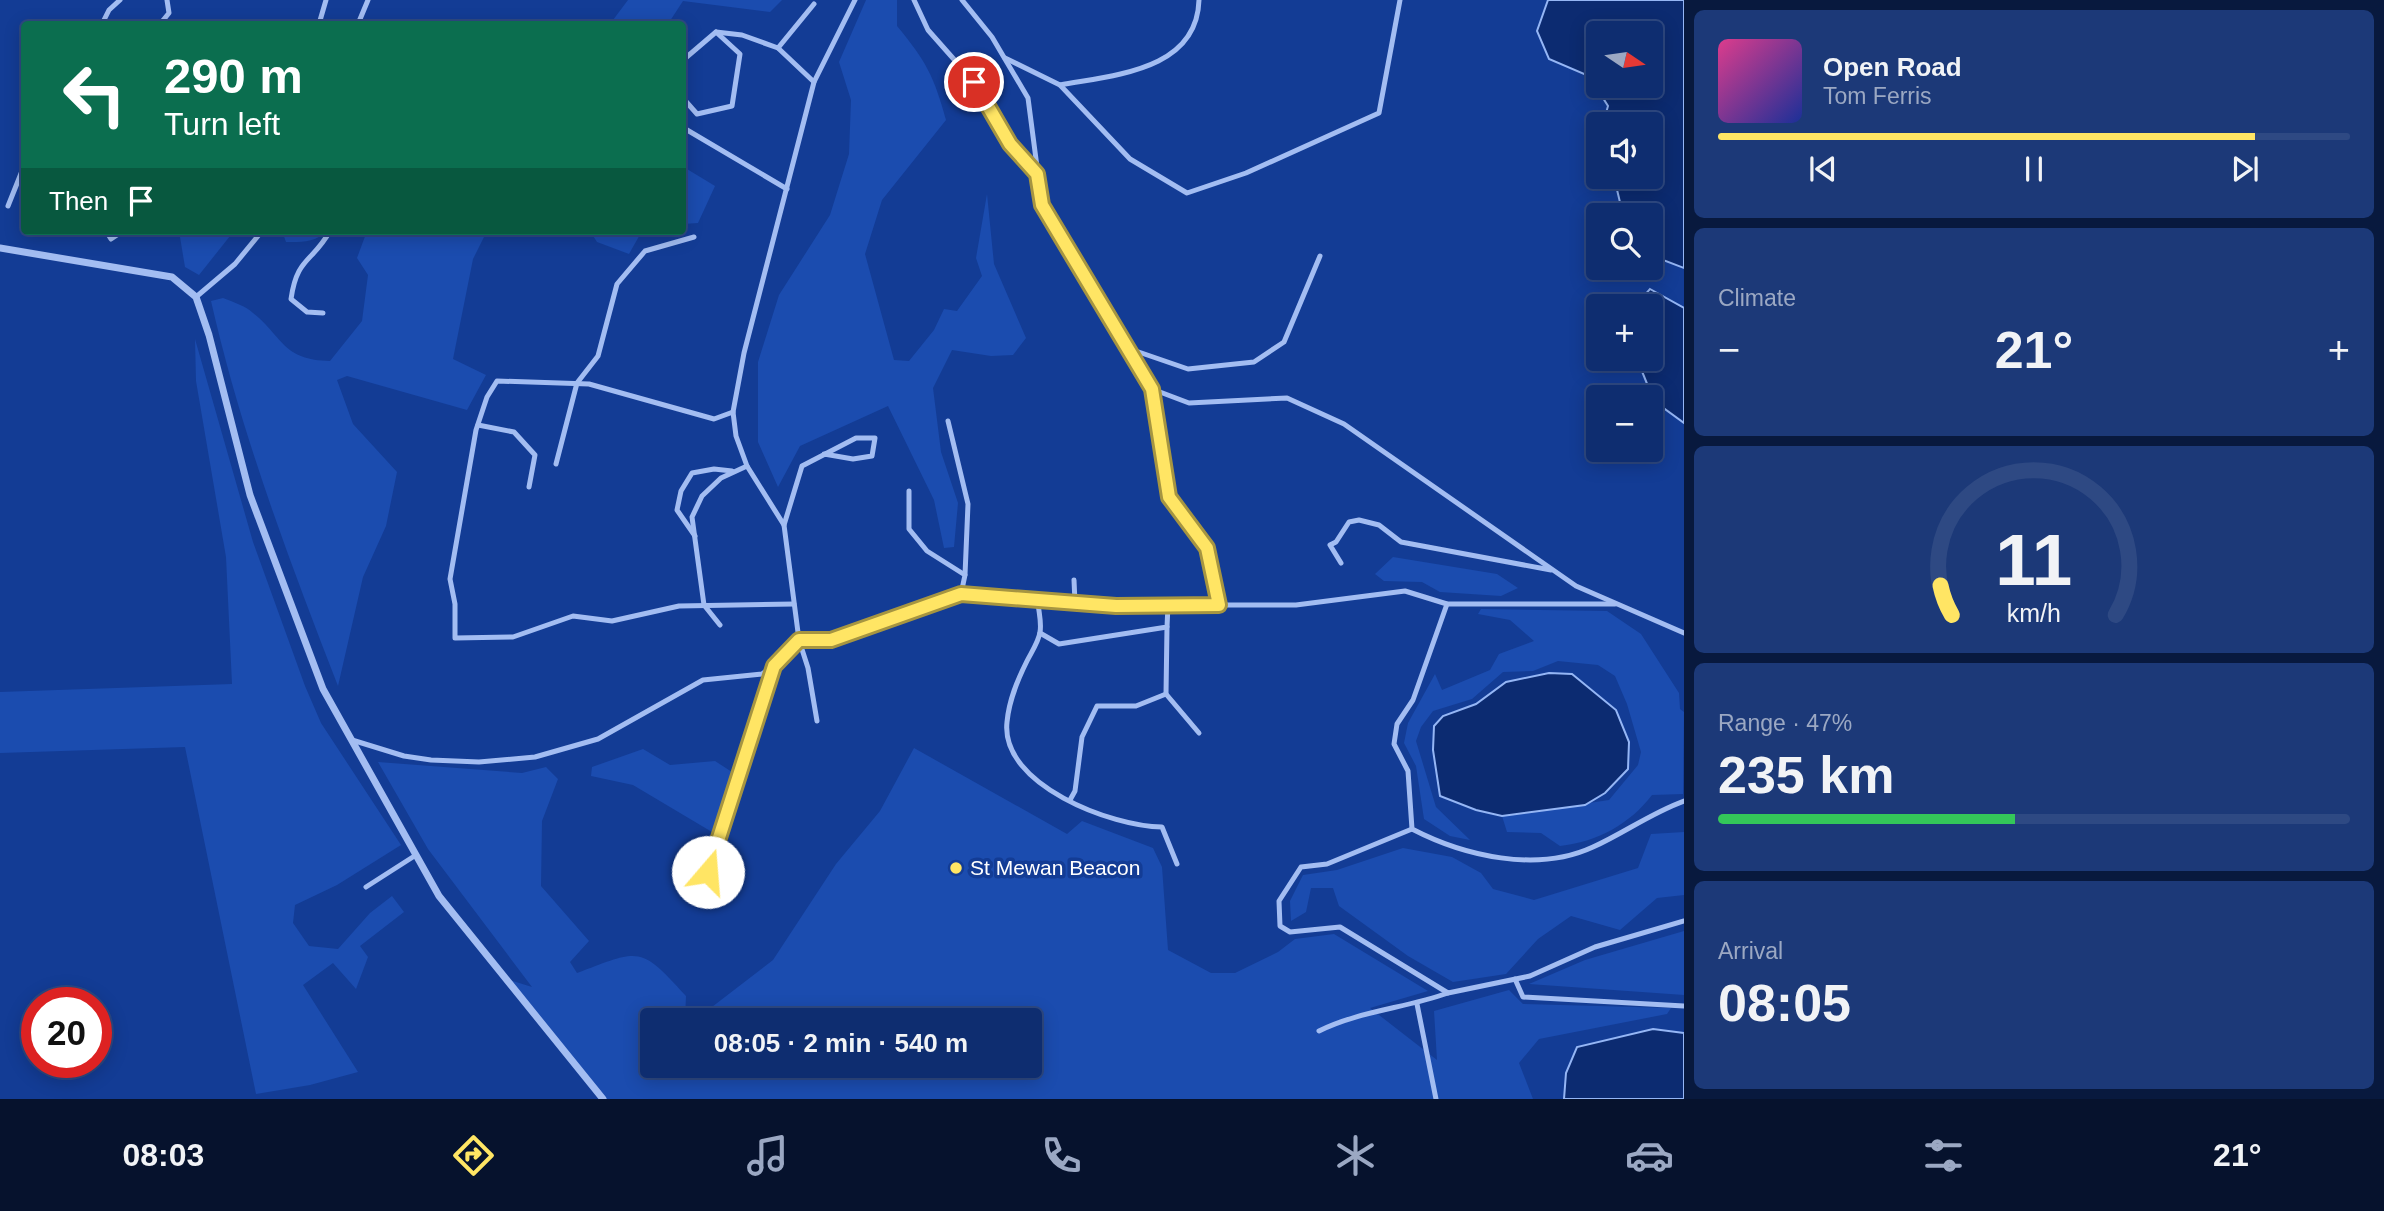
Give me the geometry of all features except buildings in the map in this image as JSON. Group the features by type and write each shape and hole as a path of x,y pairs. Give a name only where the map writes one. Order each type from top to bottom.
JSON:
{"street":[{"path":"0,248 173,277 196,297 209,335 250,495 323,689 439,896 603,1099"}],"lane":[{"path":"104,21 109,10 120,0"},
{"path":"162,21 169,13 167,0"},
{"path":"320,21 326,0"},
{"path":"359,21 368,0"},
{"path":"817,721 808,668 799,640 784,525 747,466 736,436 733,412 744,354 814,82 855,0"},
{"path":"914,0 928,30 974,82 1010,144 1037,174"},
{"path":"962,0 992,37 1028,99 1042,205 1152,389 1169,497 1207,548 1219,605"},
{"path":"1060,85 1160,63 1185,43 1199,0"},
{"path":"1005,58 1060,85 1130,159 1186,193 1246,173 1379,113 1400,0"},
{"path":"778,48 814,4"},
{"path":"686,58 716,32 742,35 778,48 814,82"},
{"path":"686,102 697,114 732,106 740,54 716,32"},
{"path":"686,129 787,189"},
{"path":"8,206 21,174"},
{"path":"196,297 234,264 259,235"},
{"path":"323,313 307,313 291,299 298,268 322,245 328,235"},
{"path":"556,464 577,383 598,356 617,284 645,251 694,237"},
{"path":"1127,348 1188,369 1254,362 1284,342 1320,256"},
{"path":"733,412 714,419 577,383 497,381 487,397 478,425 450,579 455,604 455,638 513,637 536,626 573,617 612,621 679,606 794,604"},
{"path":"1152,389 1189,403 1287,398 1344,424 1576,586 1684,633"},
{"path":"948,421 968,504 965,575 961,594"},
{"path":"478,425 514,432 535,455 529,487"},
{"path":"784,525 803,466 824,454 856,438 875,438 872,456 853,459 824,454"},
{"path":"720,625 704,605 697,538 692,517 702,496 721,478 747,466"},
{"path":"697,538 677,510 681,491 692,473 714,469 735,471"},
{"path":"909,491 909,529 926,551 965,575"},
{"path":"1340,563 1330,545 1336,542 1349,522 1359,520 1380,525 1401,542 1555,571"},
{"path":"1074,580 1075,603"},
{"path":"351,740 431,760 480,762 535,757 598,739 703,680 762,674 774,666 799,640 831,640 961,594 1075,603 1296,605 1405,591 1447,604 1618,604"},
{"path":"1038,600 1040,633 1013,688 1006,726 1015,759 1048,790 1138,827 1162,827 1177,864"},
{"path":"1412,829 1408,771 1394,744 1397,724 1413,700 1447,604"},
{"path":"1168,605 1167,694 1199,733"},
{"path":"1040,633 1059,644 1167,627"},
{"path":"700,898 774,666"},
{"path":"1070,800 1075,791 1082,737 1097,706 1136,706 1167,694"},
{"path":"1412,829 1440,844 1499,859 1555,858 1592,848 1629,825 1684,801"},
{"path":"1412,829 1327,864 1301,866 1279,901 1280,926 1290,932 1340,927 1448,993"},
{"path":"366,887 416,855"},
{"path":"1320,1031 1341,1020 1516,979 1595,947 1684,920"},
{"path":"1516,979 1523,996 1684,1006"},
{"path":"1417,1004 1436,1099"}],"shaded area":[{"path":"628,0 782,0 770,12 683,1 670,21 612,21"},
{"path":"866,0 897,0 897,26 928,70 946,120 882,200 865,254 894,360 909,361 934,330 944,309 957,311 982,276 976,258 987,194 994,264 1026,338 1013,355 991,356 952,350 933,388 941,452 958,503 954,547 944,548 934,500 888,406 800,446 778,487 758,442 758,362 779,295 830,215 849,154 851,100 839,62"},
{"path":"1548,0 1684,0 1684,268 1663,260 1663,203 1620,203 1617,189 1663,189 1663,112 1606,112 1608,106 1603,98 1663,98 1663,21 1586,21 1586,75 1549,59 1537,31"},
{"path":"686,168 715,186 698,223 686,224"},
{"path":"180,235 231,235 199,275 185,267"},
{"path":"283,235 322,235 313,240 286,242"},
{"path":"366,235 485,235 473,259 453,359 486,375 467,410 347,376 337,380 353,424 397,472 386,526 363,577 338,686 251,448 211,301 223,298 243,306 293,352 314,360 330,361 362,321 368,275 357,258"},
{"path":"593,235 640,235 629,254 597,242"},
{"path":"1650,289 1659,294 1646,294"},
{"path":"1663,296 1684,308 1684,423 1663,408 1663,385 1648,385 1642,371 1663,371"},
{"path":"195,339 253,542 305,686 321,723 401,845 337,885 295,905 293,923 309,946 338,949 370,913 392,896 404,912 360,946 368,957 356,989 333,963 303,985 358,1072 310,1085 256,1094 185,747 0,753 0,692 232,684 226,557 196,381"},
{"path":"1393,557 1497,574 1518,588 1501,596 1440,592 1422,582 1384,581 1375,574"},
{"path":"1481,609 1607,611 1641,634 1679,693 1680,709 1684,712 1683,794 1652,795 1634,815 1612,830 1574,844 1560,846 1541,833 1507,832 1502,816 1609,800 1638,765 1641,752 1627,704 1615,676 1598,665 1558,661 1533,671 1503,672 1472,699 1433,711 1421,727 1416,741 1436,807 1470,840 1450,836 1424,819 1416,766 1404,743 1408,723 1435,674 1442,690 1490,670 1499,654 1534,641 1510,620 1478,614"},
{"path":"1549,673 1572,674 1616,710 1629,742 1628,769 1605,793 1585,805 1502,816 1476,810 1440,796 1433,750 1434,726 1443,716 1476,704 1506,682"},
{"path":"914,748 1067,834 1082,821 1153,848 1162,867 1168,950 1211,973 1235,973 1278,952 1295,939 1334,934 1428,991 1370,1008 1437,1060 1434,1011 1509,990 1523,1004 1671,1008 1667,1014 1539,1039 1519,1063 1533,1099 603,1099 506,979 532,987 428,849 378,762 522,773 546,767 558,779 542,821 541,886 589,941 570,962 577,973 614,959 638,956 658,968 686,996 686,1008 640,1008 640,1078 1042,1078 1042,1008 711,1008 773,960 836,864 880,811"},
{"path":"643,749 670,765 715,761 732,772 712,832 633,785 591,776 592,767"},
{"path":"1684,832 1684,895 1657,898 1620,930 1571,916 1538,939 1506,974 1453,982 1408,956 1339,906 1333,888 1311,888 1306,912 1291,921 1290,901 1303,875 1337,870 1403,848 1452,857 1481,873 1493,889 1534,900 1638,868 1651,834"},
{"path":"1684,931 1684,995 1529,984 1585,960"},
{"path":"1653,1029 1684,1033 1684,1099 1564,1099 1566,1073 1577,1047"}],"place":[{"name":"St Mewan Beacon","path":"956,868"}],"route":[{"path":"708,872 774,666 799,640 831,640 961,594 1116,606 1219,605 1207,548 1169,497 1152,389 1042,205 1037,174 1010,144 974,82"}]}
